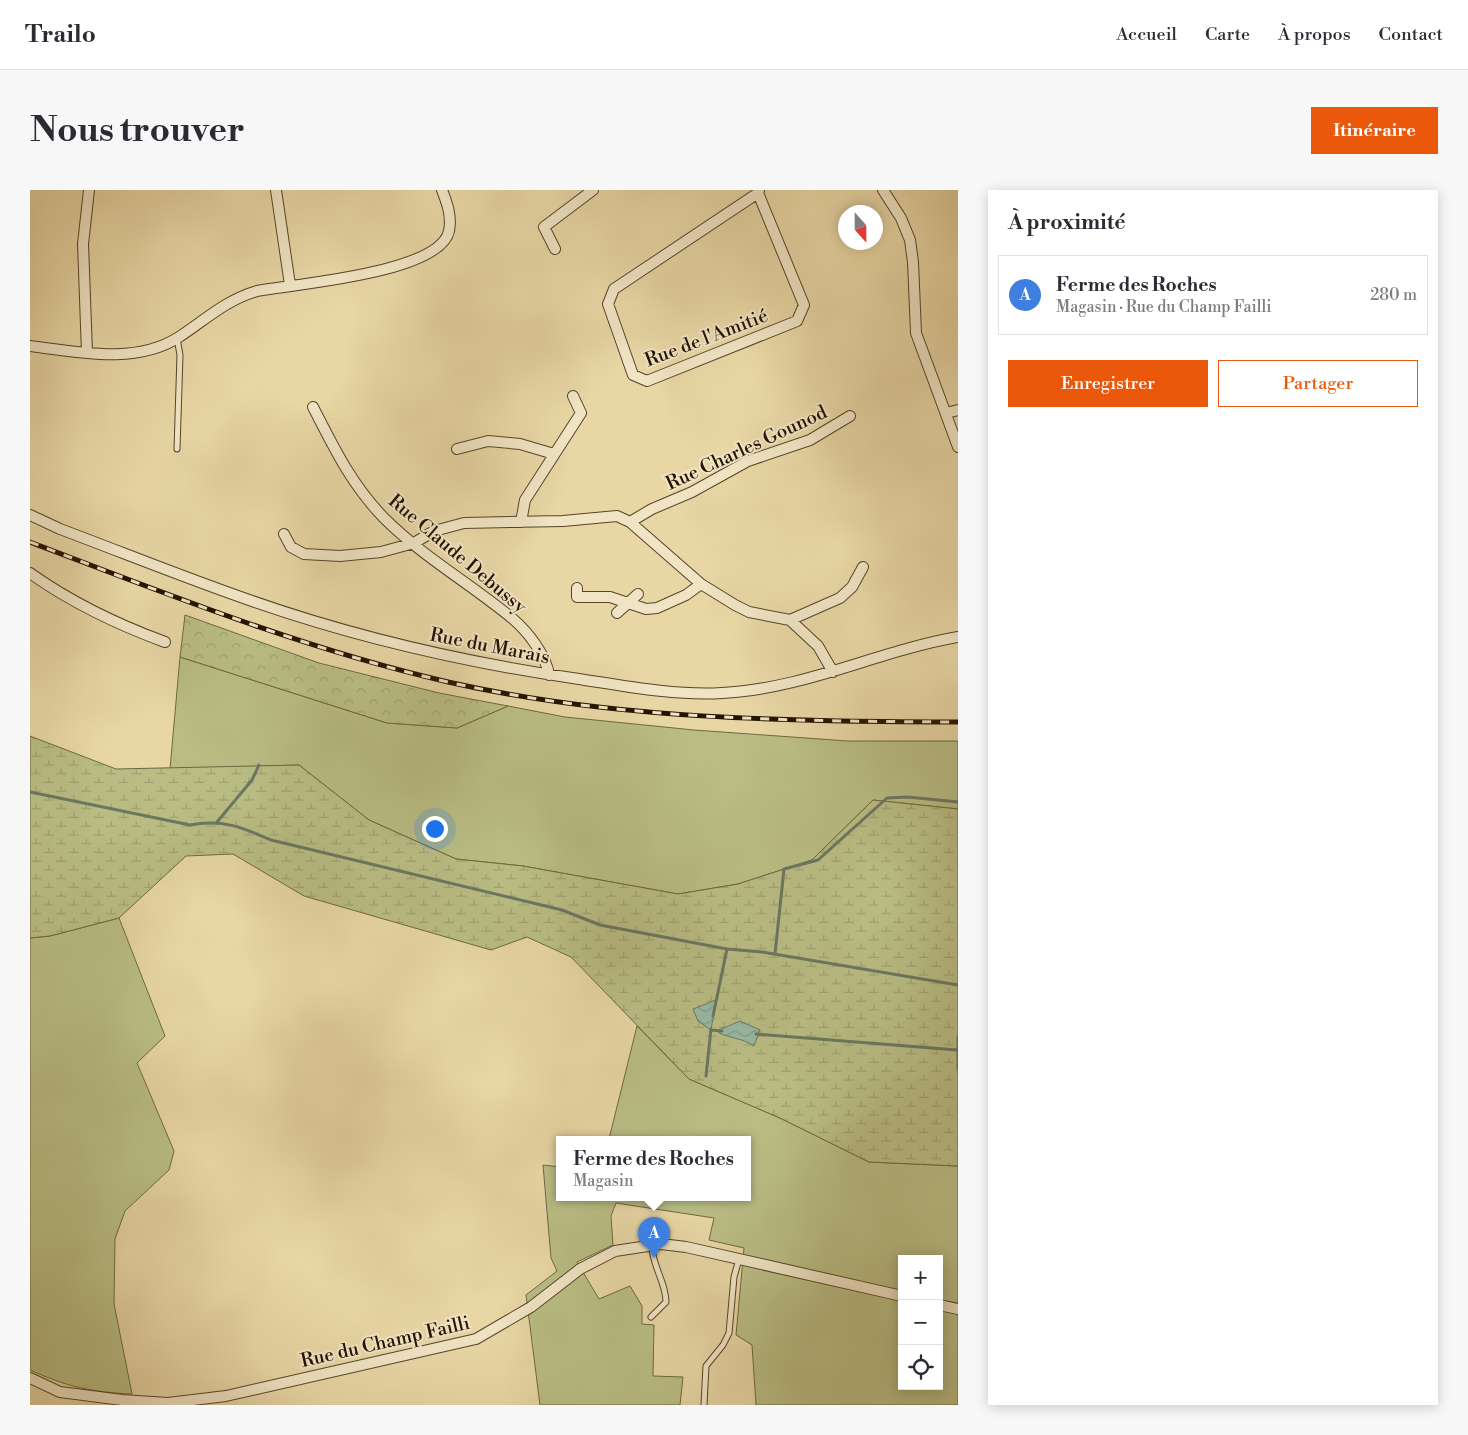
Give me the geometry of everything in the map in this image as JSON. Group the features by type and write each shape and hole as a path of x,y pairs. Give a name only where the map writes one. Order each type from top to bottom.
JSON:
{"street":[{"path":"87,353 83,244 89,190"},
{"path":"276,190 290,285"},
{"path":"30,346 115,355 150,350 178,338 239,296 290,285 393,268 417,260 438,248 449,232 450,211 442,190"},
{"path":"555,249 544,227 593,190"},
{"path":"883,190 901,218 910,240 913,262 916,333 958,447"},
{"name":"Rue de l'Amitié","path":"758,192 804,305 797,321 648,381 633,375 608,304 614,289 758,192"},
{"path":"521,522 525,500 581,413 573,396"},
{"name":"Rue Claude Debussy","path":"313,407 341,463 360,491 385,519 513,619 536,646 548,666 549,675"},
{"path":"946,412 958,410"},
{"name":"Rue Charles Gounod","path":"630,522 652,509 692,492 748,461 810,440 850,416"},
{"path":"457,449 488,441 520,444 554,454"},
{"name":"Rue du Marais","path":"30,515 60,529 252,601 344,630 428,651 549,675 622,686 720,694 763,689 958,638"},
{"path":"284,534 291,547 304,554 340,556 381,552 414,543 434,531 464,523 521,522 617,516 630,522 700,584 735,606 750,612 790,620 818,646 833,672"},
{"path":"790,620 840,598 852,587 863,567"},
{"path":"30,573 58,593 94,613 165,642"},
{"path":"577,588 577,597 610,597 646,609 657,608 686,595 700,584"},
{"path":"617,613 638,594"},
{"name":"Rue du Champ Failli","path":"30,1378 60,1392 86,1397 168,1404 226,1396 476,1338 532,1307 560,1283 597,1259 615,1250 652,1245 686,1247 898,1295"},
{"path":"943,1306 958,1309"}],"lane":[{"path":"177,449 180,355 178,338"},
{"path":"651,1317 666,1302 666,1291 653,1260 652,1245"},
{"path":"704,1405 706,1366 729,1333 734,1277 740,1259"}],"green space":[{"path":"185,615 319,663 439,693 508,706 457,728 387,723 180,657"},
{"path":"180,657 387,723 457,728 508,706 565,717 694,730 848,741 958,741 958,809 873,800 812,860 738,884 678,894 523,866 456,859 369,820 299,765 170,769"},
{"path":"30,736 116,769 299,765 369,820 456,859 523,866 678,894 738,884 812,860 873,800 958,809 958,1166 869,1162 780,1118 689,1079 571,957 527,937 491,950 304,896 233,854 186,856 119,918 50,936 30,938"},
{"path":"119,918 165,1036 137,1063 174,1151 169,1170 125,1211 115,1239 114,1304 132,1394 79,1388 30,1370 30,938 50,936"},
{"path":"637,1026 689,1079 780,1118 869,1162 958,1166 958,1405 756,1405 752,1345 736,1335 744,1248 709,1240 714,1218 616,1203 611,1216 613,1245 577,1262 599,1299 630,1286 642,1306 642,1324 654,1325 653,1376 683,1377 680,1405 540,1405 526,1295 557,1271 551,1258 543,1165 556,1167 556,1201 751,1201 751,1136 610,1136"}],"water":[{"path":"716,1000 711,1030 698,1021 693,1009"},
{"path":"740,1021 760,1030 754,1046 745,1041 719,1033 719,1030"}],"waterway":[{"path":"217,822 252,780 259,765"},
{"path":"30,792 190,825 201,823 232,825 271,840 562,910 600,925 727,949 762,952 958,985"},
{"path":"775,954 784,869 818,860 887,798 908,797 958,802"},
{"path":"713,1016 727,949"},
{"path":"706,1076 711,1029"},
{"path":"711,1030 722,1031"},
{"path":"756,1034 957,1050"},
{"path":"958,1037 958,1069"}],"railway":[{"path":"30,542 236,619 341,654 394,669 511,695 638,711 702,716 830,721 958,722"}],"place":[{"name":"Ferme des Roches","path":"654,1258"}]}
